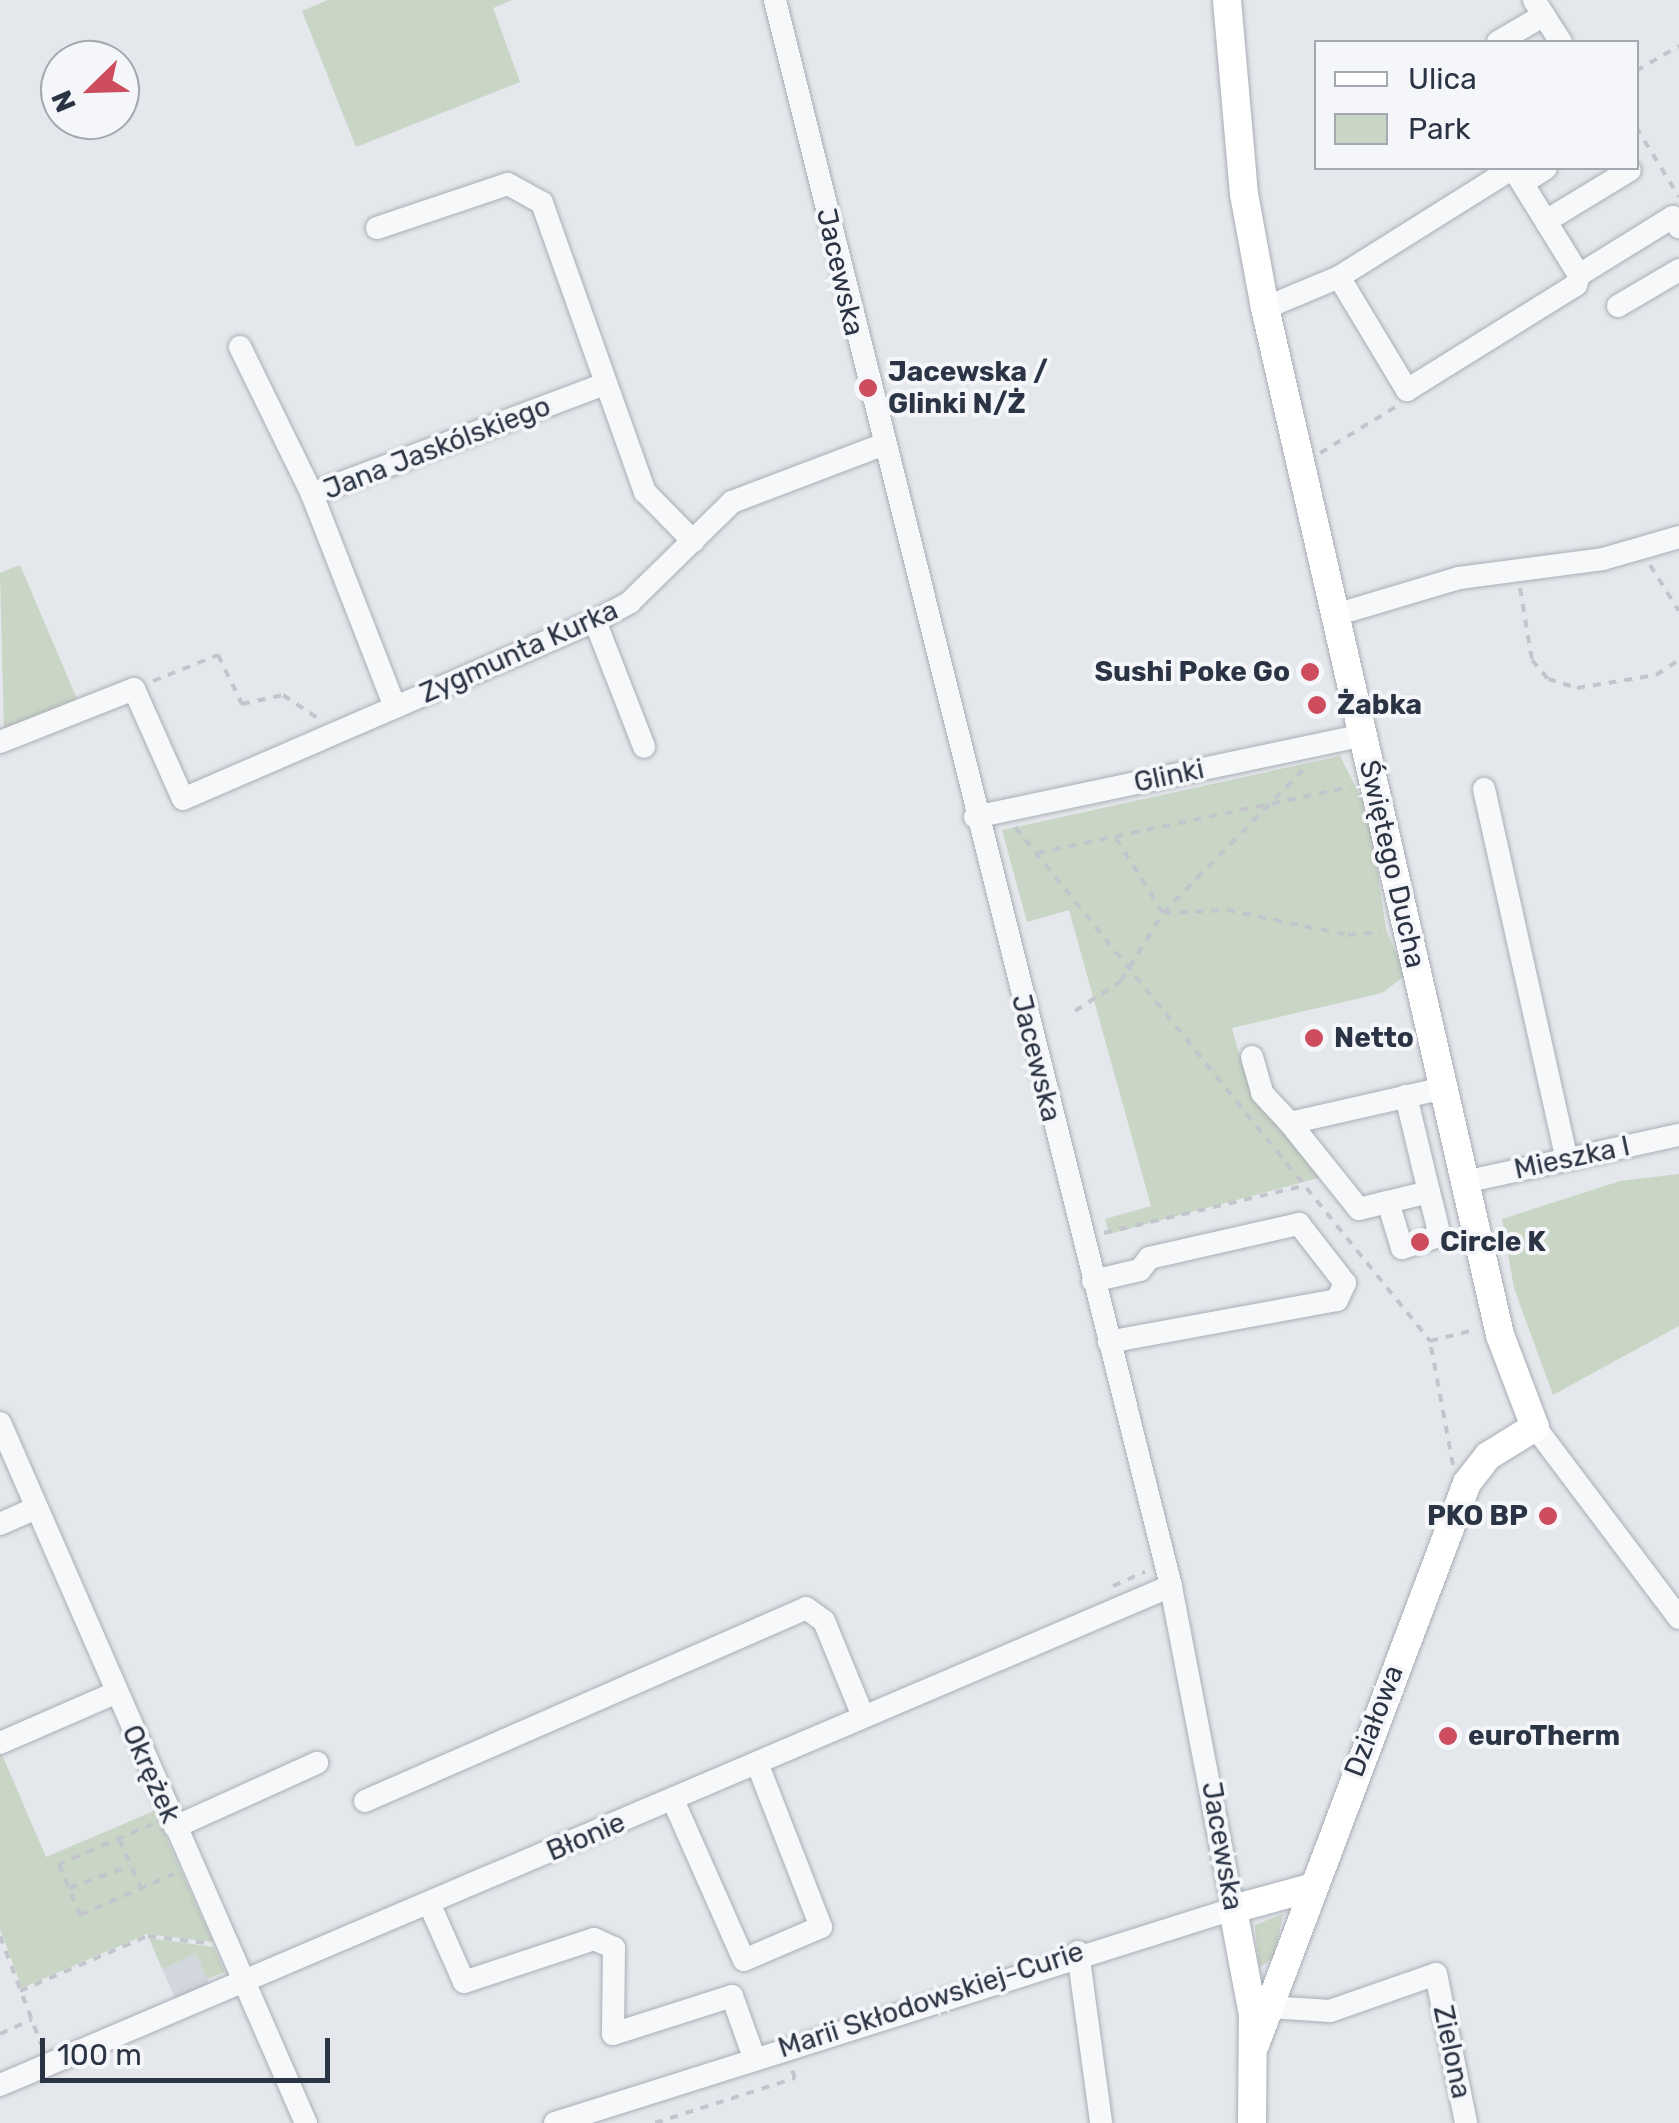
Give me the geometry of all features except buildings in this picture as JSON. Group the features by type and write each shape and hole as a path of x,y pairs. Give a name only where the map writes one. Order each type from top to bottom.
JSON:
{"main road":[{"name":"Świętego Ducha","path":"1227,0 1244,194 1265,308 1508,1364 1534,1427"},
{"name":"Działowa","path":"1255,2044 1310,1888 1467,1484 1488,1456 1534,1427"},
{"name":"Marii Skłodowskiej-Curie","path":"1233,1909 1310,1888"},
{"name":"Jacewska","path":"1233,1909 1255,2044 1252,2123"}],"street":[{"name":"Jacewska","path":"774,0 975,817 1171,1586 1233,1909"},
{"path":"1500,40 1539,7 1560,40"},
{"path":"1546,221 1630,170"},
{"path":"1265,308 1340,277 1516,172 1580,275"},
{"path":"377,228 508,184 524,187 542,203 646,492 693,542"},
{"path":"1340,277 1407,390 1673,216 1679,227"},
{"path":"1618,306 1679,270"},
{"path":"240,347 312,494"},
{"name":"Jana Jaskólskiego","path":"395,708 312,494 605,384"},
{"name":"Zygmunta Kurka","path":"134,689 184,798 594,621 630,602 732,502 882,445"},
{"path":"1335,615 1458,578 1603,559 1679,537"},
{"path":"594,621 644,747"},
{"path":"0,742 134,689"},
{"name":"Glinki","path":"975,817 1363,735"},
{"path":"1484,789 1566,1158"},
{"path":"1252,1057 1262,1093 1360,1209 1429,1192"},
{"path":"1290,1123 1444,1088"},
{"path":"1388,1202 1402,1248 1440,1236 1406,1096"},
{"name":"Mieszka I","path":"1465,1182 1679,1136"},
{"path":"1094,1281 1140,1270 1149,1258 1300,1224 1344,1282 1336,1300 1109,1342"},
{"name":"Okrężek","path":"0,1423 168,1824 306,2123"},
{"name":"Świętego Ducha","path":"1534,1427 1679,1618"},
{"path":"0,1524 36,1508"},
{"name":"Błonie","path":"0,2085 1171,1586"},
{"path":"364,1800 806,1608 824,1621 862,1716"},
{"path":"0,1743 115,1693"},
{"path":"673,1800 744,1960 821,1927 757,1763"},
{"path":"168,1824 316,1764"},
{"path":"430,1903 464,1982 594,1938 614,1948 613,2034 732,1996 754,2057"},
{"name":"Marii Skłodowskiej-Curie","path":"555,2123 1078,1952 1233,1909"},
{"path":"1078,1952 1101,2123"},
{"name":"Zielona","path":"1269,2008 1330,2011 1436,1974 1466,2122"}],"path":[{"path":"1639,70 1679,46"},
{"path":"1639,133 1679,197"},
{"path":"1320,454 1400,404 1407,390"},
{"path":"1649,564 1679,612"},
{"path":"1519,583 1532,660 1548,679 1577,688 1656,675 1679,660"},
{"path":"134,689 218,655 242,704 283,695 318,716 328,736"},
{"path":"1076,1011 1121,981 1126,962 1163,913 1256,810 1317,758 1314,745"},
{"path":"1037,853 1256,810 1360,785"},
{"path":"1001,810 1430,1341 1453,1464"},
{"path":"1116,838 1163,913"},
{"path":"1163,913 1227,910 1381,932"},
{"path":"1095,1221 1098,1234 1303,1186"},
{"path":"1430,1341 1474,1330"},
{"path":"1102,1591 1145,1572 1143,1558"},
{"path":"168,1824 119,1838 58,1864 80,1915 183,1870"},
{"path":"119,1838 140,1888"},
{"path":"69,1888 130,1866"},
{"path":"0,1936 50,2064"},
{"path":"0,1966 10,1962"},
{"path":"0,2034 32,2019"},
{"path":"656,2123 795,2078 789,2059"}],"shaded area":[{"path":"196,1954 210,1986 176,2001 162,1969"}],"green space":[{"path":"328,0 512,0 493,8 520,82 356,147 302,11"},
{"path":"20,565 77,699 4,730 0,573"},
{"path":"1340,756 1369,813 1386,930 1406,975 1382,993 1232,1028 1239,1054 1322,1177 1109,1234 1105,1219 1151,1206 1069,910 1027,922 1002,830"},
{"path":"1679,1174 1679,1326 1553,1395 1514,1288 1502,1219 1620,1181"},
{"path":"0,1750 46,1857 154,1811 213,1942 147,1934 22,1988 0,1929"},
{"path":"1283,1914 1274,1957 1259,1968 1255,1925"},
{"path":"149,1938 214,1947 225,1972 207,1979 196,1954 162,1969"}],"place":[{"name":"Jacewska / Glinki N/Ż","path":"868,388"},
{"name":"Sushi Poke Go","path":"1310,672"},
{"name":"Żabka","path":"1317,705"},
{"name":"Netto","path":"1314,1038"},
{"name":"Circle K","path":"1420,1242"},
{"name":"PKO BP","path":"1548,1516"},
{"name":"euroTherm","path":"1448,1736"}]}
